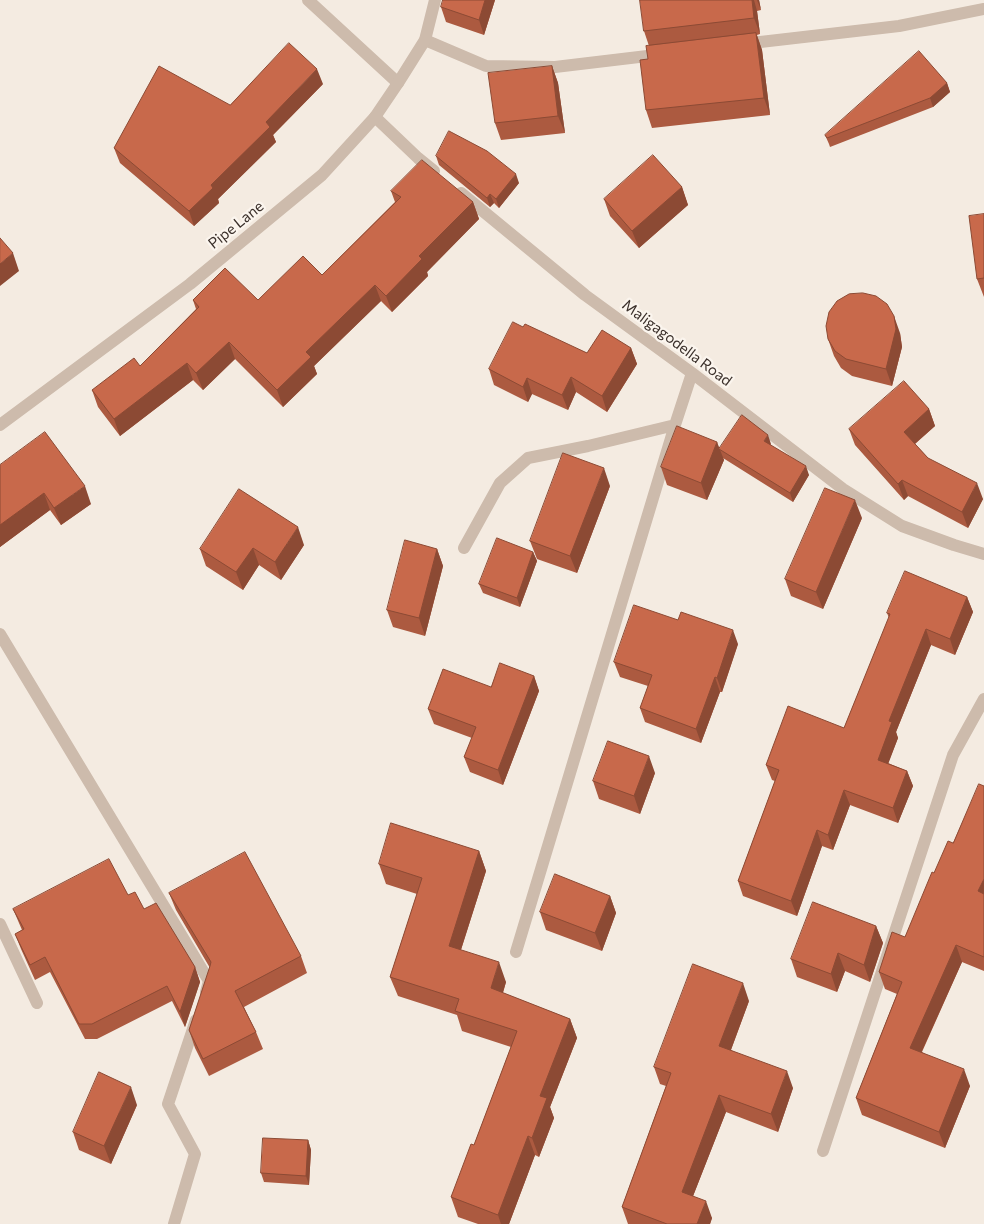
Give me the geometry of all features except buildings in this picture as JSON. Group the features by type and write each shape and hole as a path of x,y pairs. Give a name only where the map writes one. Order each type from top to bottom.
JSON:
{"street":[{"path":"308,0 398,83"},
{"name":"Pipe Lane","path":"0,425 190,284 322,175 375,117 398,83 425,40 435,0"},
{"path":"731,46 898,26 984,9"},
{"path":"425,40 486,66 554,67 672,53"},
{"name":"Maligagodella Road","path":"375,117 418,158 585,295 843,489 902,526 984,554"},
{"path":"516,952 692,374"},
{"path":"464,548 500,483 528,458 675,426"},
{"path":"0,634 209,981 168,1104 195,1154 174,1224"},
{"path":"823,1152 953,756 984,699"},
{"path":"0,924 37,1003"}]}
